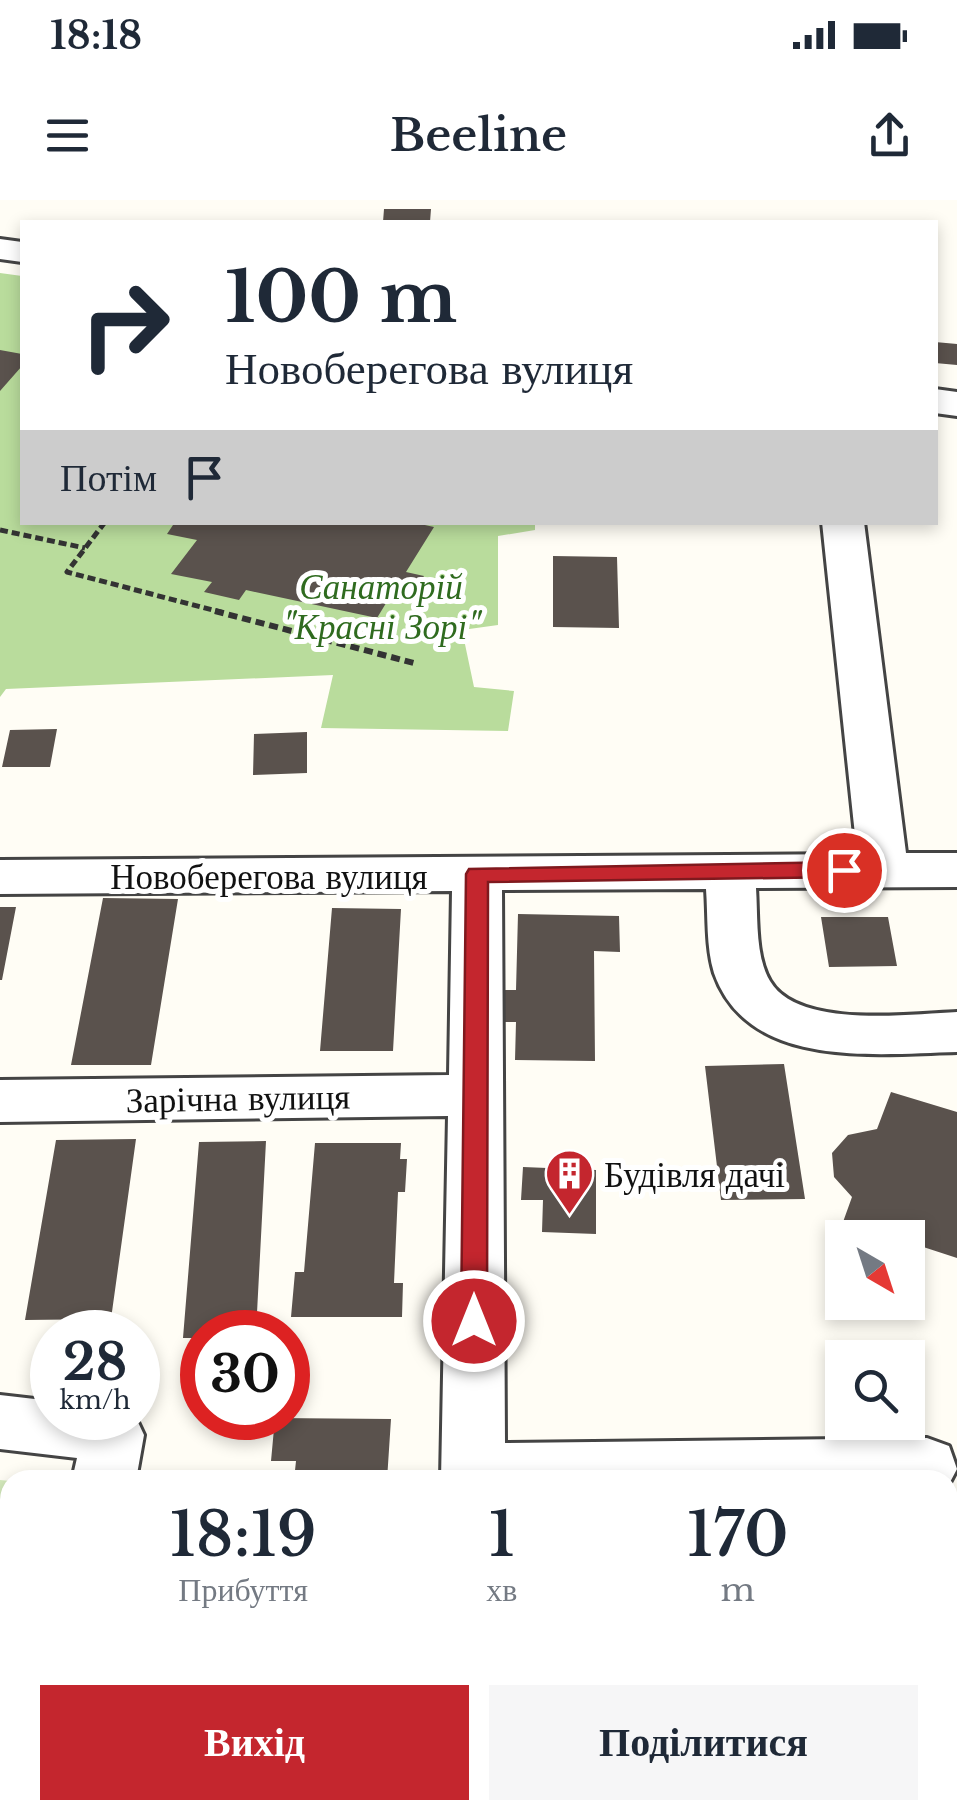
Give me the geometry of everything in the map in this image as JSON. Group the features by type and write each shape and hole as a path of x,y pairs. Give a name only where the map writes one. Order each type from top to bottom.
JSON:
{"street":[{"path":"843,525 883,869"},
{"name":"Новоберегова вулиця","path":"0,878 957,870"},
{"path":"730,871 740,975 750,994 768,1011 818,1032 957,1032"},
{"path":"473,1470 477,874"},
{"name":"Зарічна вулиця","path":"0,1101 476,1095"},
{"path":"0,1422 113,1434 106,1470"},
{"path":"849,1470 927,1466"}],"path":[{"path":"104,525 67,572 414,663"},
{"path":"0,530 85,548"}],"green space":[{"name":"Санаторій \"Красні Зорі\"","path":"0,273 20,276 20,525 535,525 535,530 498,536 498,625 462,630 474,687 514,691 508,731 321,728 333,675 6,689 0,697"}],"building":[{"path":"384,209 431,209 430,220 383,220"},
{"path":"938,342 957,344 957,365 938,363"},
{"path":"0,350 20,354 20,368 0,391"},
{"path":"173,525 434,527 406,572 424,576 409,599 391,595 377,618 246,590 239,600 204,592 212,582 171,574 197,540 167,534"},
{"path":"553,556 617,557 619,628 553,627"},
{"path":"57,729 50,767 2,767 10,730"},
{"path":"307,732 307,773 253,775 254,734"},
{"path":"103,898 178,899 151,1065 71,1065"},
{"path":"0,907 16,907 2,980 0,980"},
{"path":"332,908 401,909 393,1051 320,1051"},
{"path":"518,914 619,916 620,952 594,951 595,1061 515,1060 516,1022 487,1022 488,990 516,990"},
{"path":"821,917 888,917 897,966 829,967"},
{"path":"784,1064 805,1199 721,1200 705,1066"},
{"path":"891,1092 957,1112 957,1258 925,1248 925,1220 844,1220 852,1197 834,1177 832,1153 848,1135 877,1129"},
{"path":"136,1139 112,1310 30,1310 30,1320 25,1320 56,1140"},
{"path":"266,1141 257,1310 185,1310 199,1142"},
{"path":"315,1143 401,1143 400,1159 407,1159 405,1192 398,1192 394,1283 403,1283 402,1317 310,1317 310,1310 292,1310 295,1272 304,1272"},
{"name":"Будівля дачі","path":"523,1167 596,1170 596,1234 542,1232 543,1200 521,1200"},
{"path":"310,1418 391,1419 388,1470 295,1470 296,1461 271,1461 273,1440 310,1440"}],"place":[{"name":"Будівля дачі","path":"569,1216"}],"route":[{"path":"474,1321 477,874 844,870"}]}
